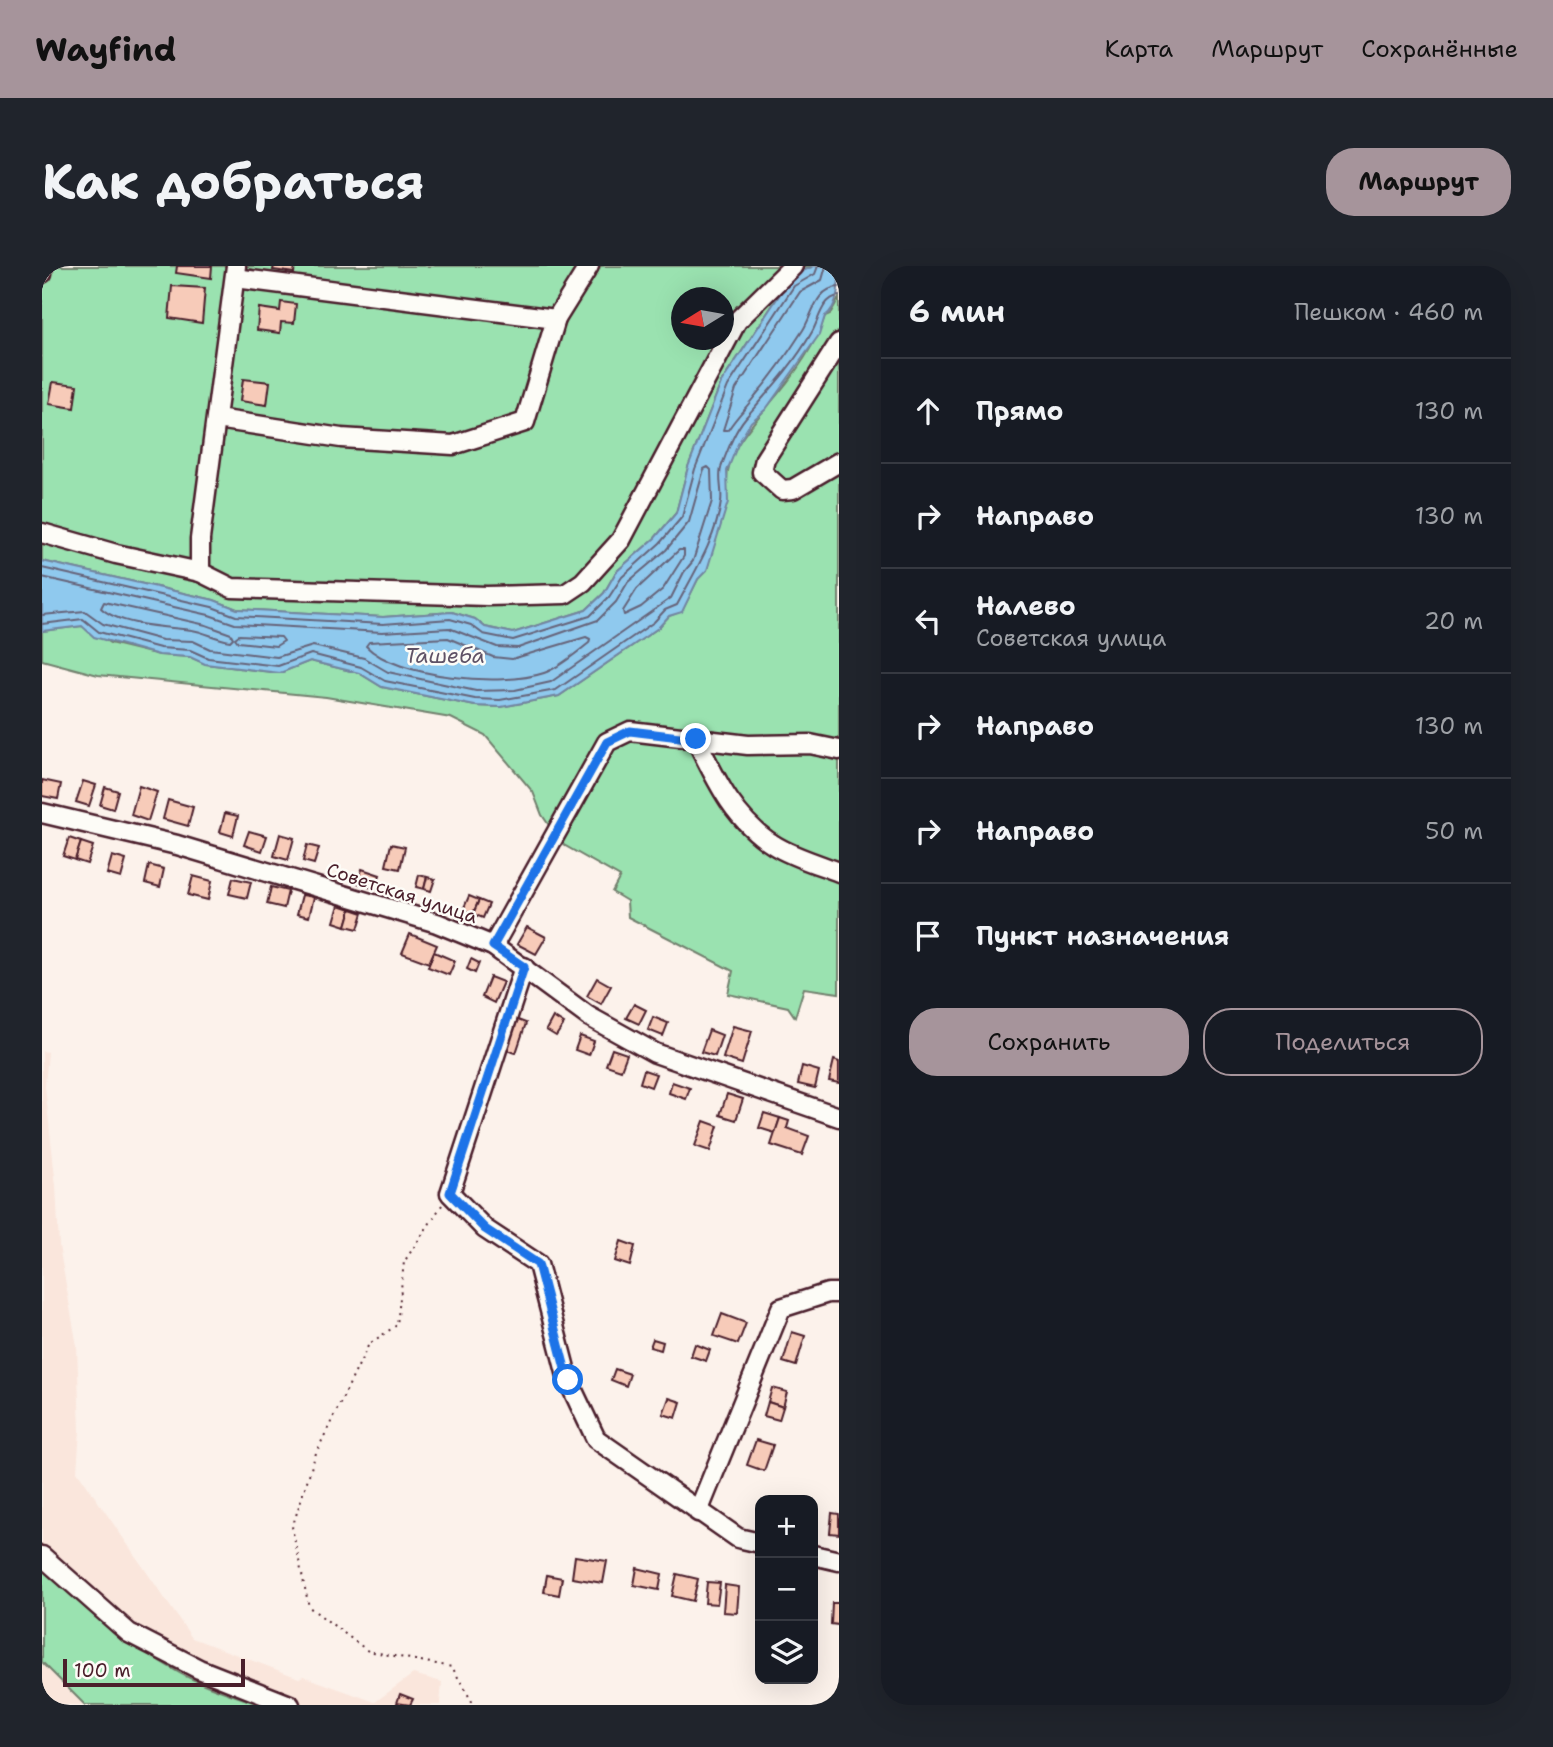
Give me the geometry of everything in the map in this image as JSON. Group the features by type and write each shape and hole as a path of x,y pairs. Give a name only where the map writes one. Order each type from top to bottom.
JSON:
{"street":[{"path":"42,273 43,266"},
{"path":"217,419 341,438 453,445 525,422 556,319 589,266"},
{"path":"42,533 116,554 200,572 232,587 487,596 565,594 583,582 621,540 737,321 793,266"},
{"path":"200,572 201,539 235,272 556,319"},
{"path":"839,343 765,460 762,472 782,490 793,489 839,462"},
{"path":"493,946 607,742 630,731 748,745 810,744 839,750"},
{"path":"696,739 722,792 745,823 775,846 839,872"},
{"name":"Советская улица","path":"42,813 177,845 437,923 493,946 588,1016 655,1053 839,1117"},
{"path":"524,967 450,1193 485,1229 538,1264 568,1380 596,1438 698,1512 738,1538 755,1542"},
{"path":"698,1512 781,1308 828,1293 839,1293"},
{"path":"42,1556 129,1633 189,1664 290,1705"},
{"path":"818,1556 839,1561"}],"path":[{"path":"450,1193 404,1262 397,1325 369,1344 316,1453 292,1528 309,1607 368,1651 452,1667 474,1705"}],"shaded area":[{"path":"42,1051 48,1052 45,1086 56,1186 59,1246 77,1346 80,1430 77,1471 192,1638 299,1678 303,1676 375,1702 413,1674 442,1682 440,1705 42,1705"}],"green space":[{"path":"42,266 814,266 796,274 788,282 721,383 688,467 676,513 655,538 616,572 604,593 586,610 513,633 485,627 475,619 452,612 383,617 237,609 214,600 42,561"},
{"path":"839,298 839,993 804,988 795,1017 788,1007 728,994 733,971 628,917 627,901 612,892 620,877 562,844 542,815 533,792 485,735 451,718 326,697 98,675 42,660 42,631 82,626 110,643 159,655 190,657 206,664 280,673 310,661 359,673 382,687 475,706 501,707 559,696 658,628 669,616 682,611 698,579 707,570 734,452 745,434 800,365 825,316 830,314"},
{"path":"42,1565 106,1622 158,1660 196,1681 260,1705 85,1705 42,1662"}],"water":[{"name":"Ташеба","path":"814,266 839,266 836,301 825,316 819,335 766,409 751,422 738,444 727,471 728,502 707,570 698,579 682,612 669,616 658,628 559,696 501,707 475,706 382,687 359,673 310,661 280,673 205,664 190,657 159,655 94,637 82,626 42,631 42,561 214,600 237,609 383,617 452,612 475,619 485,627 513,633 586,610 604,593 616,572 655,538 676,513 688,467 721,383 788,282 796,274"}],"building":[{"path":"177,266 212,266 211,278 176,273"},
{"path":"274,266 295,266 294,273 273,270"},
{"path":"172,286 205,288 202,323 169,318"},
{"path":"281,302 296,304 294,323 281,322 280,333 257,330 259,308 280,311"},
{"path":"243,379 270,382 267,405 240,401"},
{"path":"53,382 77,385 74,408 49,404"},
{"path":"42,780 61,784 58,799 42,796"},
{"path":"83,781 96,785 89,806 76,802"},
{"path":"139,786 157,792 148,821 131,815"},
{"path":"105,787 118,791 113,809 100,805"},
{"path":"168,800 193,807 188,826 163,819"},
{"path":"225,813 238,816 233,836 220,832"},
{"path":"249,831 267,836 262,851 244,845"},
{"path":"280,834 294,838 288,860 274,856"},
{"path":"69,838 81,842 75,860 63,856"},
{"path":"81,842 93,846 87,864 75,860"},
{"path":"391,844 405,847 400,869 386,866"},
{"path":"307,845 319,848 314,864 303,861"},
{"path":"112,856 126,860 121,878 107,874"},
{"path":"149,865 164,869 160,887 145,883"},
{"path":"362,869 380,875 375,889 358,883"},
{"path":"419,875 427,877 424,889 416,887"},
{"path":"193,876 212,881 208,900 188,895"},
{"path":"427,877 435,879 431,891 424,889"},
{"path":"233,878 251,882 247,898 229,894"},
{"path":"271,887 288,891 284,908 267,904"},
{"path":"302,895 314,897 309,917 297,914"},
{"path":"469,896 479,900 473,914 463,910"},
{"path":"479,900 489,904 483,918 473,914"},
{"path":"339,905 351,909 346,926 334,922"},
{"path":"351,909 363,913 358,929 346,926"},
{"path":"527,927 546,937 536,954 517,944"},
{"path":"410,934 437,945 429,963 402,953"},
{"path":"434,952 455,961 449,975 428,967"},
{"path":"471,959 479,963 475,973 467,969"},
{"path":"490,977 503,982 494,1003 482,997"},
{"path":"597,978 611,986 601,1004 587,996"},
{"path":"634,1004 646,1010 639,1024 626,1018"},
{"path":"553,1017 564,1024 556,1036 546,1030"},
{"path":"653,1017 668,1023 663,1036 648,1030"},
{"path":"515,1019 526,1023 516,1053 506,1050"},
{"path":"733,1026 752,1031 742,1064 723,1058"},
{"path":"709,1030 722,1035 715,1056 701,1052"},
{"path":"580,1036 594,1041 589,1055 575,1050"},
{"path":"612,1049 627,1054 621,1070 606,1065"},
{"path":"834,1060 839,1062 839,1083 829,1081"},
{"path":"802,1066 819,1071 815,1088 798,1084"},
{"path":"644,1070 656,1074 651,1087 640,1083"},
{"path":"672,1082 690,1088 686,1099 669,1093"},
{"path":"727,1094 743,1099 736,1120 720,1115"},
{"path":"764,1113 780,1118 775,1133 759,1128"},
{"path":"780,1118 789,1121 787,1128 809,1136 802,1155 771,1145"},
{"path":"704,1121 718,1126 710,1151 695,1146"},
{"path":"621,1241 635,1246 630,1266 615,1261"},
{"path":"722,1314 746,1323 738,1344 714,1336"},
{"path":"792,1332 805,1336 796,1366 783,1362"},
{"path":"653,1339 663,1342 661,1350 650,1347"},
{"path":"695,1344 710,1350 706,1361 691,1356"},
{"path":"615,1369 630,1374 626,1386 611,1380"},
{"path":"772,1388 787,1392 783,1407 768,1402"},
{"path":"669,1398 681,1402 676,1418 663,1414"},
{"path":"768,1402 783,1407 779,1420 764,1416"},
{"path":"756,1440 773,1445 764,1471 747,1465"},
{"path":"832,1513 839,1514 839,1534 830,1533"},
{"path":"575,1556 607,1561 603,1583 572,1578"},
{"path":"637,1568 662,1574 659,1590 634,1585"},
{"path":"677,1574 698,1579 693,1601 672,1596"},
{"path":"547,1575 562,1578 559,1595 544,1592"},
{"path":"707,1582 720,1583 717,1604 705,1603"},
{"path":"725,1585 739,1587 737,1613 723,1612"},
{"path":"832,1603 839,1603 839,1625 831,1624"},
{"path":"400,1694 413,1699 410,1705 397,1703"}],"route":[{"path":"568,1380 538,1264 485,1229 450,1193 524,967 493,946 607,742 630,731 696,739"}]}
